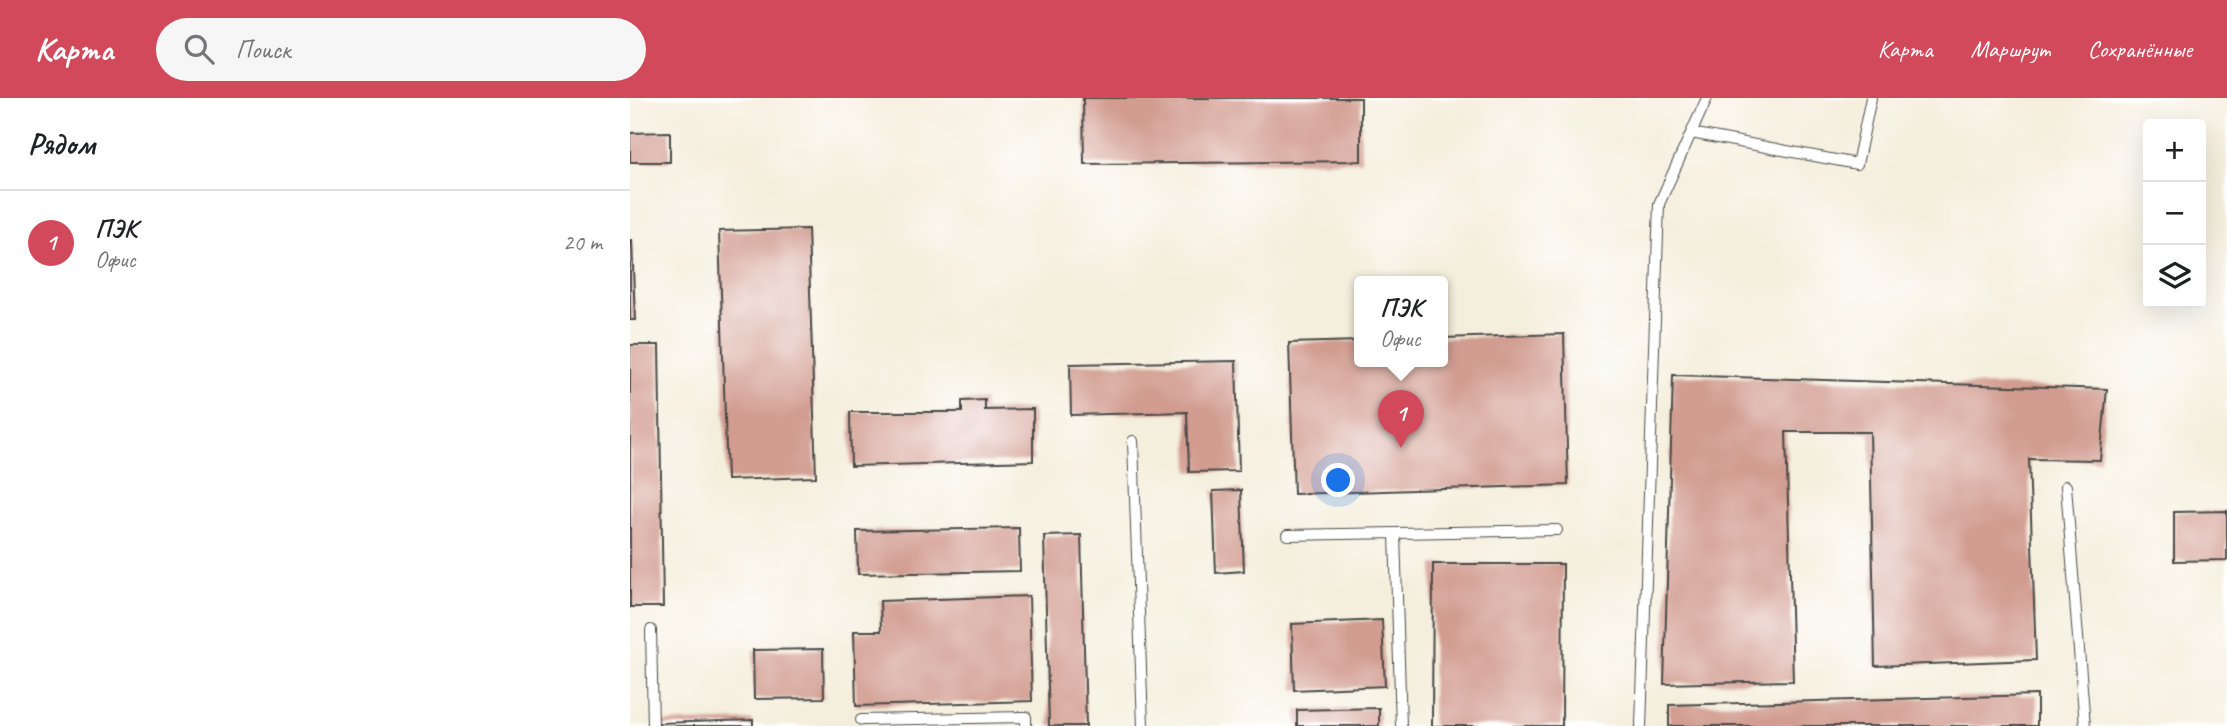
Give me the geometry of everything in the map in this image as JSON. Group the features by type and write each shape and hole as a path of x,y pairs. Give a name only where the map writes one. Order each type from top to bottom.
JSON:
{"lane":[{"path":"1641,726 1659,204 1707,98"},
{"path":"1691,133 1857,164 1871,98"},
{"path":"1133,441 1143,726"},
{"path":"2066,486 2085,726"},
{"path":"1287,535 1556,530"},
{"path":"1395,534 1401,726"},
{"path":"651,630 653,726"},
{"path":"861,720 1026,717 1027,726"}],"building":[{"path":"1083,98 1361,98 1361,161 1084,164"},
{"path":"670,132 670,162 630,162 630,133"},
{"path":"808,229 816,477 727,480 719,231"},
{"path":"632,240 635,320 630,320"},
{"path":"1564,334 1568,485 1294,494 1289,343 1354,341 1354,367 1448,367 1448,338"},
{"path":"630,345 659,345 663,607 630,607"},
{"path":"1236,361 1239,471 1189,472 1187,412 1071,415 1070,364"},
{"path":"1673,375 2107,389 2100,460 2029,459 2036,660 1875,666 1870,432 1786,432 1793,681 1664,684"},
{"path":"985,400 985,410 1033,409 1033,461 851,466 850,412 962,412 962,401"},
{"path":"1241,490 1244,571 1216,573 1213,491"},
{"path":"2227,511 2227,560 2174,561 2174,512"},
{"path":"1019,528 1020,571 858,574 857,531"},
{"path":"1081,535 1086,726 1049,726 1044,536"},
{"path":"1433,564 1563,564 1562,726 1432,726"},
{"path":"1029,596 1032,701 856,706 854,631 881,631 880,601"},
{"path":"1382,620 1385,686 1294,690 1292,624"},
{"path":"823,649 824,698 754,699 753,650"},
{"path":"2037,695 2037,726 1669,726 1669,705"},
{"path":"1379,708 1379,726 1297,726 1297,710"},
{"path":"753,720 753,726 659,726 659,723"}],"place":[{"name":"ПЭК","path":"1401,448"}]}
